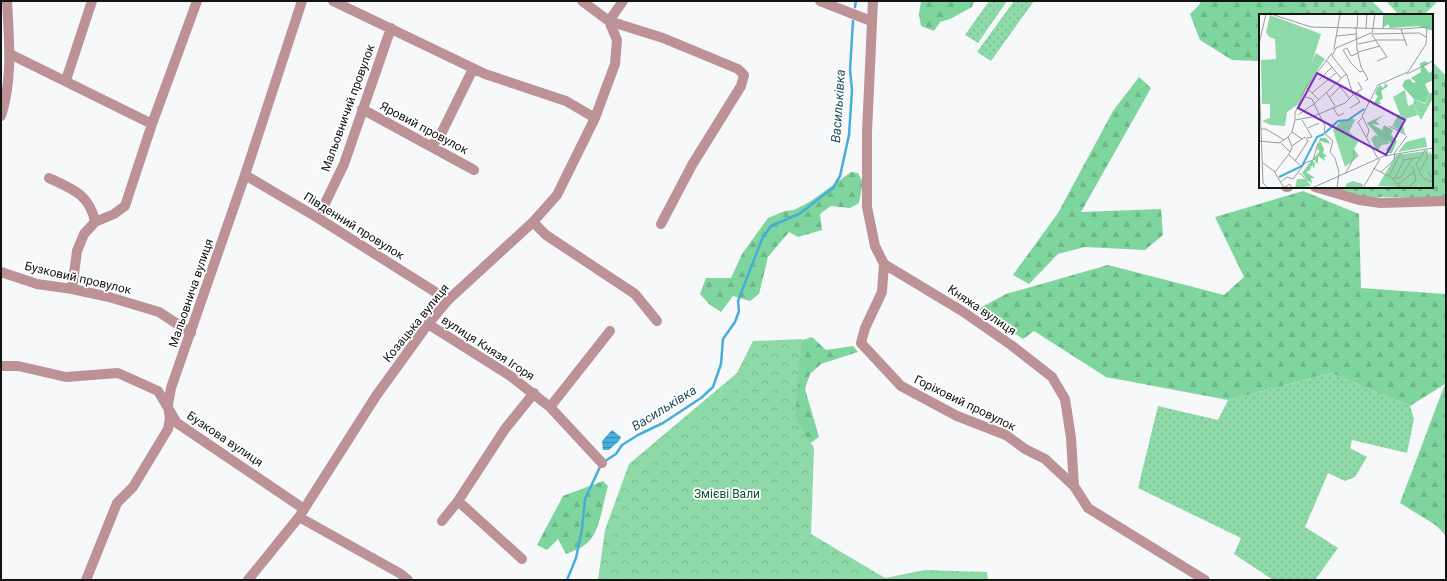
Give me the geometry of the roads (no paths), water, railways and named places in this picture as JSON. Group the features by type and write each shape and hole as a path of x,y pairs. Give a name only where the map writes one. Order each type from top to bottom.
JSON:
{"street":[{"path":"1,116 5,103 10,54 7,1"},
{"path":"66,80 92,1"},
{"path":"72,288 77,251 84,234 96,222 114,214 125,206 152,124 197,1"},
{"name":"Мальовнича вулиця","path":"86,580 117,503 133,487 168,429 170,419 168,405 171,388 245,175 302,1"},
{"path":"333,1 473,69 566,101 595,118"},
{"path":"582,1 609,21 663,38 738,69 744,75 741,86 692,165 661,224"},
{"path":"609,21 623,1"},
{"path":"820,1 870,21"},
{"path":"873,1 870,21 867,207 875,246 884,264"},
{"name":"Козацька вулиця","path":"248,580 301,513 385,383 428,324 448,300 533,222 557,196 595,118 615,64 617,40 609,21"},
{"name":"Мальовничий провулок","path":"318,218 344,164 391,28"},
{"path":"10,54 66,80 152,124"},
{"path":"432,146 442,132 473,69"},
{"name":"Яровий провулок","path":"362,109 474,170"},
{"name":"Південний провулок","path":"245,175 318,218 448,300"},
{"path":"50,178 82,195 93,210 96,222"},
{"path":"1318,188 1359,200 1388,203 1446,201"},
{"path":"533,222 546,235 635,294 657,321"},
{"name":"Княжа вулиця","path":"884,264 962,311 1011,345 1052,377 1065,399 1071,438 1074,486 1088,508 1205,580"},
{"name":"Горіховий провулок","path":"884,264 882,292 865,328 861,343 876,361 901,386 945,410 1006,435 1026,449 1045,459 1074,486"},
{"name":"Бузковий провулок","path":"1,272 37,284 72,288 159,312 191,333"},
{"name":"вулиця Князя Ігоря","path":"428,324 534,393 550,407 602,463"},
{"path":"550,407 610,331"},
{"name":"Бузкова вулиця","path":"1,366 18,366 66,377 118,373 158,392 168,405 177,423 301,513 388,566 408,580"},
{"name":"вулиця Князя Ігоря","path":"442,521 458,501 505,429 534,393"},
{"path":"458,501 522,559"}],"water":[{"path":"612,430 621,437 619,441 609,450 603,450 602,441"}],"waterway":[{"name":"Васильківка","path":"855,7 856,1"},
{"name":"Васильківка","path":"567,580 576,558 582,529 585,499 602,463 616,454 622,445 638,435 663,423 701,398 713,387 721,364 723,339 735,322 739,311 738,301 762,239 771,226 799,214 833,188 840,176 849,135 852,90 850,70 853,21"}],"park label":[{"name":"Змієві Вали","path":"727,494"}]}
